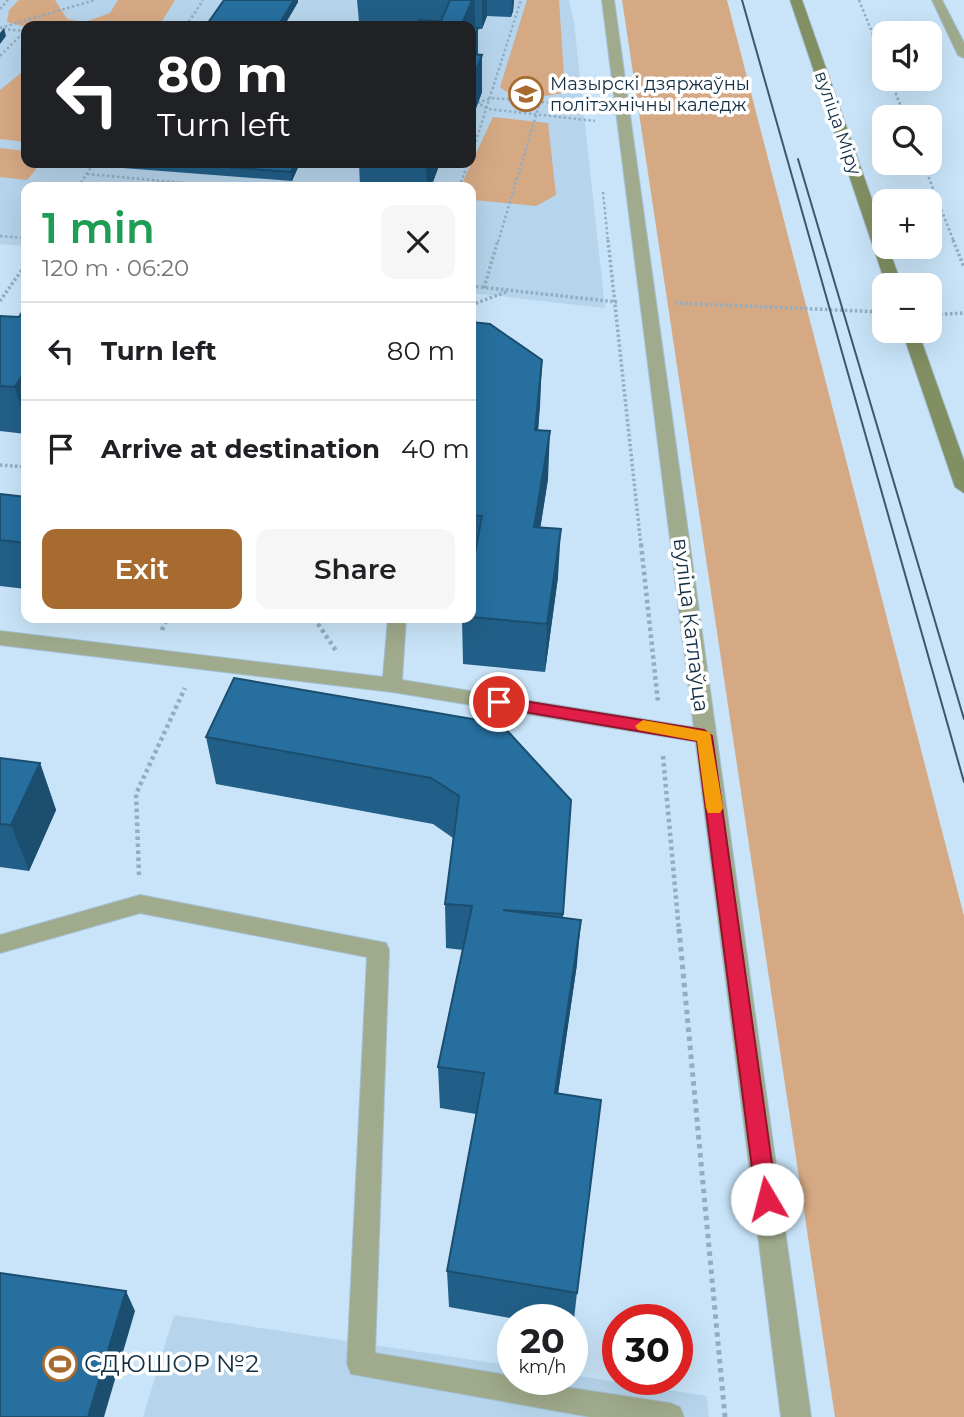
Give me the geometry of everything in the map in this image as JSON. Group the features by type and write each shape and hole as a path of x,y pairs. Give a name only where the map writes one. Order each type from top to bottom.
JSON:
{"main road":[{"name":"вуліца Міру","path":"796,0 890,273"},
{"path":"914,343 964,487"}],"street":[{"name":"вуліца Катлаўца","path":"608,0 796,1417"}],"lane":[{"path":"937,0 964,55"},
{"path":"392,685 397,623"},
{"path":"0,638 392,685 704,736"},
{"path":"0,944 140,904 378,950 361,1364 638,1414 670,1417"}],"path":[{"path":"0,9 8,0"},
{"path":"26,21 95,0"},
{"path":"189,21 203,0"},
{"path":"476,142 521,0"},
{"path":"859,0 872,32"},
{"path":"0,29 21,23"},
{"path":"0,29 21,32"},
{"path":"0,56 21,36"},
{"path":"594,106 491,98 478,103 488,109 595,121"},
{"path":"484,288 540,102"},
{"path":"81,182 91,168"},
{"path":"87,174 174,182"},
{"path":"928,175 964,267"},
{"path":"0,230 12,237"},
{"path":"0,236 21,238"},
{"path":"0,301 21,271"},
{"path":"476,287 650,302 872,311"},
{"path":"476,303 510,290"},
{"path":"942,314 964,313"},
{"path":"0,465 21,467"},
{"path":"140,904 136,794 197,662"}],"shaded area":[{"name":"Мазырскі дзяржаўны політэхнічны каледж","path":"0,0 569,0 574,23 605,308 476,294 476,182 21,182 21,246 0,244"},
{"path":"19,0 55,0 67,19 79,21 21,21 21,26 7,22 9,10"},
{"path":"118,0 175,0 162,21 88,21 110,13"},
{"path":"527,0 559,0 565,92 522,96 500,87"},
{"path":"622,0 727,0 964,916 964,1417 835,1417"},
{"path":"21,73 21,141 0,139 0,90"},
{"path":"493,117 548,123 556,195 536,206 476,200 476,182 463,181 469,168 476,168 476,153"},
{"path":"0,148 21,150 21,168 37,168 27,180 0,177"},
{"path":"174,1315 497,1364 497,1395 588,1395 588,1377 602,1380 602,1395 707,1396 709,1417 143,1417"}],"building":[{"path":"224,0 294,0 281,21 209,21"},
{"path":"450,0 472,0 463,21 441,21"},
{"path":"476,54 482,55 476,70"},
{"path":"239,168 293,168 291,172"},
{"path":"21,314 21,377 15,387 0,386 0,316 19,317"},
{"path":"476,323 490,324 542,360 535,430 550,431 534,527 561,529 547,624 476,617 476,548 482,516 476,515"},
{"path":"0,494 21,496 21,542 0,540"},
{"path":"234,678 501,724 571,800 563,914 503,910 581,920 555,1093 601,1100 577,1293 447,1271 484,1073 438,1067 472,906 445,904 459,796 431,778 206,737"},
{"path":"0,758 40,763 11,825 0,824"},
{"name":"СДЮШОР №2","path":"0,1273 126,1291 88,1417 0,1417"}],"tram line":[{"path":"742,0 964,782"},
{"path":"798,159 964,719"}],"slow traffic":[{"path":"643,726 704,736 714,808"}],"place":[{"name":"Мазырскі дзяржаўны політэхнічны каледж","path":"526,94"},
{"name":"СДЮШОР №2","path":"60,1364"}],"route":[{"path":"499,702 704,736 767,1199"}]}
